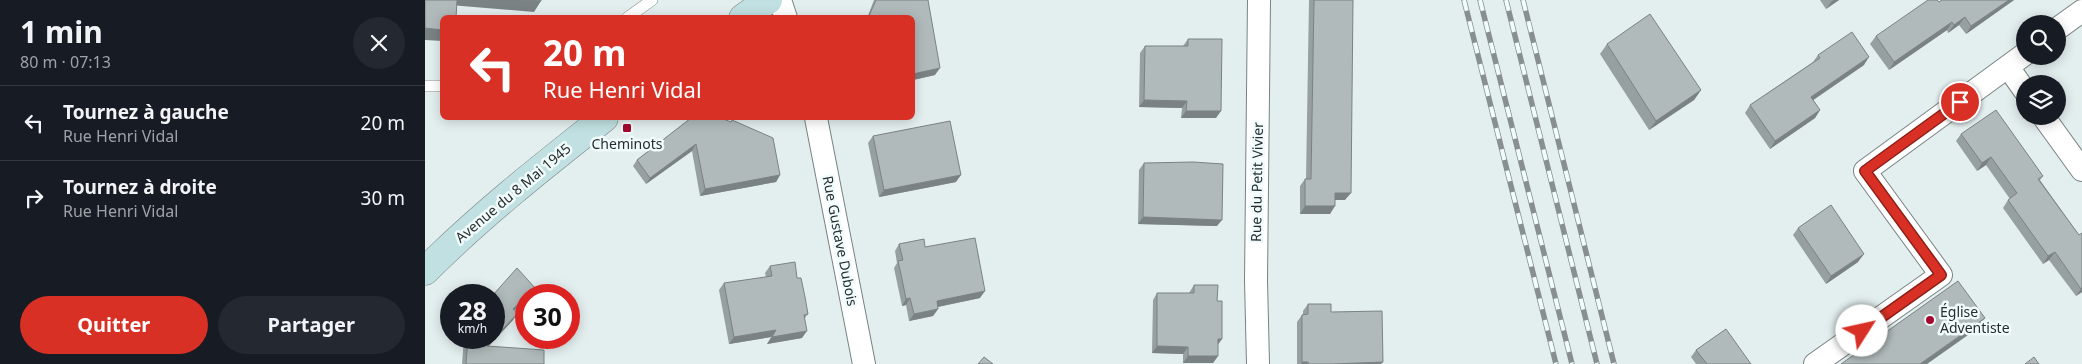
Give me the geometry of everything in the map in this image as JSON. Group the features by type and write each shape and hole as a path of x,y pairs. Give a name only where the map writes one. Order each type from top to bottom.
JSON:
{"main road":[{"path":"747,15 768,0"},
{"name":"Avenue du 8 Mai 1945","path":"425,271 459,237 503,199 602,120"}],"street":[{"path":"780,0 785,15"},
{"name":"Rue du Petit Vivier","path":"1258,364 1256,270 1259,0"},
{"path":"2066,23 2082,11"},
{"path":"1815,364 1941,275 1865,171 2016,60"},
{"name":"Rue Gustave Dubois","path":"816,120 864,364"},
{"path":"2050,125 2082,170"}],"lane":[{"path":"631,15 652,0"},
{"path":"425,86 440,86"}],"building":[{"path":"425,0 457,0 456,15 440,15 440,30 425,28"},
{"path":"876,0 928,0 940,68 915,74 915,15 869,15"},
{"path":"1314,0 1353,0 1351,193 1335,193 1335,206 1305,206 1305,179 1311,179"},
{"path":"1928,0 1937,0 1939,2 1942,0 2009,0 1971,26 1965,17 1954,25 1952,22 1894,62 1876,36"},
{"path":"1650,14 1701,90 1656,121 1607,44"},
{"path":"1852,32 1869,57 1811,97 1820,110 1775,141 1750,105 1820,58 1818,55"},
{"path":"1188,39 1222,39 1221,111 1186,111 1187,101 1144,100 1145,46 1188,46"},
{"path":"1996,110 2043,176 2038,179 2079,235 2082,233 2081,289 2055,252 2048,256 2008,200 2017,193 1991,157 1982,163 1961,134"},
{"path":"688,120 726,120 731,122 732,120 773,138 780,175 705,189 696,144 650,178 637,160"},
{"path":"950,121 961,175 884,190 873,136"},
{"path":"1193,162 1223,164 1222,220 1143,217 1144,163"},
{"path":"1831,205 1864,254 1831,276 1798,228"},
{"path":"975,238 985,291 937,301 938,309 914,314 910,298 906,299 898,261 903,260 899,244 924,239 925,247"},
{"path":"795,262 797,278 801,278 808,314 804,315 807,331 772,337 776,330 734,337 724,283 772,276 770,266"},
{"path":"517,268 531,284 515,284 515,307 513,309 515,316 505,327 505,284 503,284"},
{"path":"1958,281 1985,318 1920,364 1841,364"},
{"path":"1194,285 1218,285 1217,301 1222,301 1222,339 1218,339 1218,356 1188,356 1188,347 1157,346 1157,293 1194,293"},
{"path":"1308,304 1331,304 1331,312 1382,311 1383,362 1309,364 1308,362 1302,362 1302,315 1308,314"},
{"path":"1726,329 1751,364 1707,364 1696,350"},
{"path":"505,347 544,350 544,364 466,364 467,349 505,349"},
{"path":"984,357 993,364 978,364"},
{"path":"2034,357 2039,364 2025,364"}],"railway":[{"path":"1464,0 1556,364"},
{"path":"1480,0 1572,364"},
{"path":"1506,0 1597,364"},
{"path":"1523,0 1614,364"}],"place":[{"name":"Cheminots","path":"627,128"},
{"name":"Église Adventiste","path":"1930,320"}],"route":[{"path":"1862,331 1941,275 1865,171 1960,102"}]}
